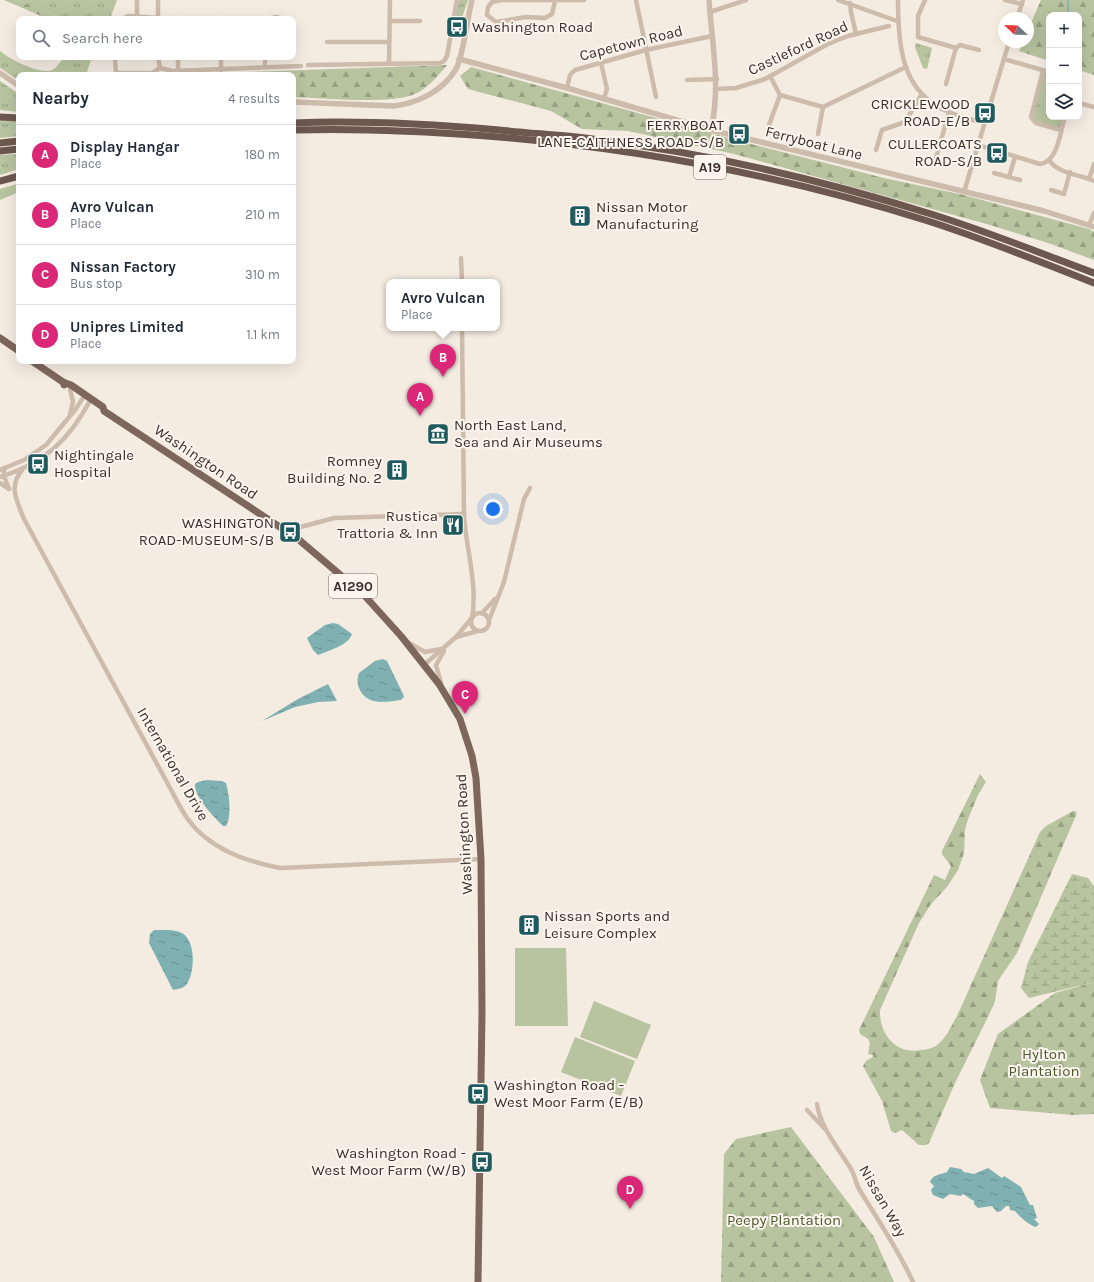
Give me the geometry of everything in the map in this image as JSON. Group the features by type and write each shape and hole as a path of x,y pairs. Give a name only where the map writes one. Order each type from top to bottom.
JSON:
{"highway":[{"path":"0,117 16,118"},
{"name":"A19","path":"296,123 378,122 474,128 586,138 708,158 827,185 931,214 1094,273"},
{"name":"A19","path":"296,131 391,130 538,141 592,147 750,175 823,192 927,221 1024,255 1094,283"},
{"path":"0,143 16,141"},
{"path":"0,151 16,149"},
{"path":"0,181 16,177"}],"main road":[{"path":"0,338 16,349"},
{"name":"Washington Road","path":"36,364 63,382 70,389 87,399"},
{"name":"Washington Road","path":"63,382 67,383 100,411 104,411 298,539 364,595 405,640 445,692 460,719 472,756 477,784 481,859 482,1013 478,1282"}],"street":[{"path":"137,0 137,16"},
{"path":"158,0 158,16"},
{"path":"389,64 390,0"},
{"path":"308,65 435,64 444,61 457,0"},
{"path":"296,102 394,106 406,104 428,96 456,69 472,0"},
{"path":"555,0 552,14 545,18 526,17 496,22 489,18 487,11 492,2 508,0 555,0 584,0"},
{"path":"636,0 656,98"},
{"path":"709,0 717,79 711,130"},
{"path":"710,12 746,0"},
{"path":"838,0 897,21"},
{"path":"898,0 897,21 900,48 911,79 922,94 934,105 949,112 985,123"},
{"path":"925,0 918,16 918,37 956,48 960,45 979,50"},
{"path":"1005,0 1022,2 1019,12"},
{"path":"850,3 850,12 856,34"},
{"path":"390,21 420,21"},
{"name":"Castleford Road","path":"717,89 748,85 770,76 828,44 856,34 889,26"},
{"name":"Capetown Road","path":"567,88 570,75 575,70 646,50 712,36"},
{"path":"327,42 389,42"},
{"path":"946,84 956,48"},
{"path":"964,192 1007,48"},
{"name":"Ferryboat Lane","path":"459,59 604,98 711,130 1044,210 1091,226"},
{"path":"1004,59 1046,72"},
{"path":"115,60 116,72"},
{"path":"159,60 160,68"},
{"path":"178,60 178,70"},
{"path":"221,60 221,70"},
{"path":"265,60 265,67"},
{"path":"601,63 606,89 604,98"},
{"path":"154,72 160,68 178,70 221,70 301,66"},
{"path":"770,76 780,95 824,107 906,67"},
{"path":"1043,71 1031,117 1036,123 1061,130"},
{"path":"0,73 16,84"},
{"path":"688,80 717,79"},
{"path":"876,150 882,130 905,122 922,94"},
{"path":"769,125 780,95"},
{"path":"1082,104 1094,107"},
{"path":"818,134 824,107"},
{"path":"934,165 949,112"},
{"path":"978,145 1040,164 1050,161 1054,155 1064,120"},
{"path":"1009,177 1015,157"},
{"path":"1050,161 1053,166 1094,181"},
{"path":"1089,179 1094,164"},
{"path":"1051,190 1064,194 1070,172"},
{"path":"994,173 1020,180"},
{"path":"1091,226 1094,213"},
{"path":"461,258 462,279"},
{"path":"462,331 464,514 474,605 471,619 473,628 478,631"},
{"path":"70,389 73,402 70,414"},
{"path":"4,476 22,470 37,462 57,446 69,432 87,399"},
{"name":"International Drive","path":"9,488 2,469 24,460 46,445 70,414 87,399"},
{"name":"International Drive","path":"22,470 13,486 13,492 24,520 169,786 188,819 200,833 232,854 248,861 280,868 481,859"},
{"name":"International Drive","path":"4,476 13,486"},
{"name":"International Drive","path":"0,483 13,492"},
{"path":"456,637 486,629 506,578 524,499 530,488"},
{"path":"297,528 334,518 464,514"},
{"path":"424,665 456,637 475,614 481,612 499,594"},
{"path":"474,605 486,615 489,620"},
{"path":"405,640 425,652 446,646"},
{"path":"445,692 436,668 438,659 446,646"},
{"path":"817,1104 821,1117 829,1133"},
{"path":"807,1110 829,1133"},
{"name":"Nissan Way","path":"829,1133 853,1173 858,1186 899,1253 913,1282"}],"green space":[{"path":"4,0 18,0 57,16 41,16"},
{"path":"18,0 117,0 111,16 57,16"},
{"path":"459,0 468,0 460,24 454,22"},
{"path":"1041,0 1094,0 1094,75 1082,71 1082,12 1046,12 1046,60 1019,51 1020,48 1034,48 1034,16"},
{"path":"916,43 932,48 927,69 923,68 915,47"},
{"path":"0,51 10,58 25,65 47,71 56,68 62,60 91,60 87,72 16,72 16,79 0,68"},
{"path":"447,65 428,85 415,94 390,99 373,100 296,97 296,72 248,72"},
{"path":"471,67 747,143 884,178 964,195 1089,229 1094,232 1094,260 1051,244 990,225 734,154 628,131 582,129 551,111 468,89 460,76"},
{"path":"1043,71 1046,72 1046,120 1064,120 1061,130 1032,119"},
{"path":"0,81 16,92 16,112 0,110"},
{"path":"0,120 16,121 16,136 0,138"},
{"path":"16,154 16,170 0,175 0,155"},
{"path":"16,184 16,193 0,200 0,189"},
{"path":"980,774 986,782 978,795 968,819 965,830 964,853 958,870 947,887 931,904 919,923 880,1010 880,1019 886,1035 897,1046 904,1049 912,1051 925,1050 940,1043 957,1016 1040,832 1046,826 1073,811 1077,813 1017,953 998,981 995,1001 955,1083 929,1143 926,1145 919,1145 902,1130 895,1133 891,1131 882,1101 863,1066 866,1061 873,1057 873,1055 868,1054 870,1043 868,1039 860,1034 859,1030 934,875 945,880 951,866 942,854 942,851"},
{"path":"1072,874 1088,878 1094,886 1094,982 1029,998 1021,988 1028,962"},
{"path":"515,948 566,948 568,1026 515,1026"},
{"name":"Hylton Plantation","path":"1094,982 1094,1114 1074,1115 990,1108 980,1080 998,1034 1055,993"},
{"path":"594,1001 651,1025 637,1059 580,1037"},
{"path":"575,1037 635,1061 621,1096 561,1072"},
{"name":"Peepy Plantation","path":"791,1127 874,1237 894,1282 721,1282 724,1154 736,1139"}],"water":[{"path":"333,623 338,624 352,634 343,644 318,655 313,650 307,638 325,625"},
{"path":"383,659 387,661 403,694 404,697 401,700 377,702 366,698 359,688 359,673 375,661"},
{"path":"328,684 337,701 318,702 295,707 262,721 298,699"},
{"path":"207,780 222,781 226,783 229,799 229,817 226,826 223,826 205,806 198,795 195,784"},
{"path":"154,930 176,931 187,937 192,949 193,965 190,979 183,987 173,990 149,943 150,934"},
{"path":"950,1167 974,1174 988,1168 1002,1178 1004,1176 1021,1187 1030,1205 1033,1205 1037,1218 1034,1219 1039,1224 1036,1227 1030,1224 1015,1211 1010,1210 1009,1206 1006,1206 1001,1211 997,1212 992,1206 978,1208 974,1204 974,1201 963,1194 961,1196 950,1194 943,1199 933,1195 931,1190 934,1186 930,1182 931,1179 947,1172"}],"waterway":[{"path":"1068,0 1068,12"}],"place":[{"name":"Washington Road","path":"457,27"},
{"name":"CRICKLEWOOD ROAD-E/B","path":"985,113"},
{"name":"FERRYBOAT LANE-CAITHNESS ROAD-S/B","path":"739,134"},
{"name":"CULLERCOATS ROAD-S/B","path":"997,153"},
{"name":"Nissan Motor Manufacturing","path":"580,216"},
{"name":"Avro Vulcan","path":"443,377"},
{"name":"Display Hangar","path":"420,416"},
{"name":"North East Land, Sea and Air Museums","path":"438,434"},
{"name":"Nightingale Hospital","path":"38,464"},
{"name":"Romney Building No. 2","path":"397,470"},
{"name":"Rustica Trattoria & Inn","path":"453,525"},
{"name":"WASHINGTON ROAD-MUSEUM-S/B","path":"290,532"},
{"name":"Nissan Factory","path":"465,714"},
{"name":"Nissan Sports and Leisure Complex","path":"529,925"},
{"name":"Washington Road - West Moor Farm (E/B)","path":"478,1094"},
{"name":"Washington Road - West Moor Farm (W/B)","path":"482,1162"},
{"name":"Unipres Limited","path":"630,1209"}]}
